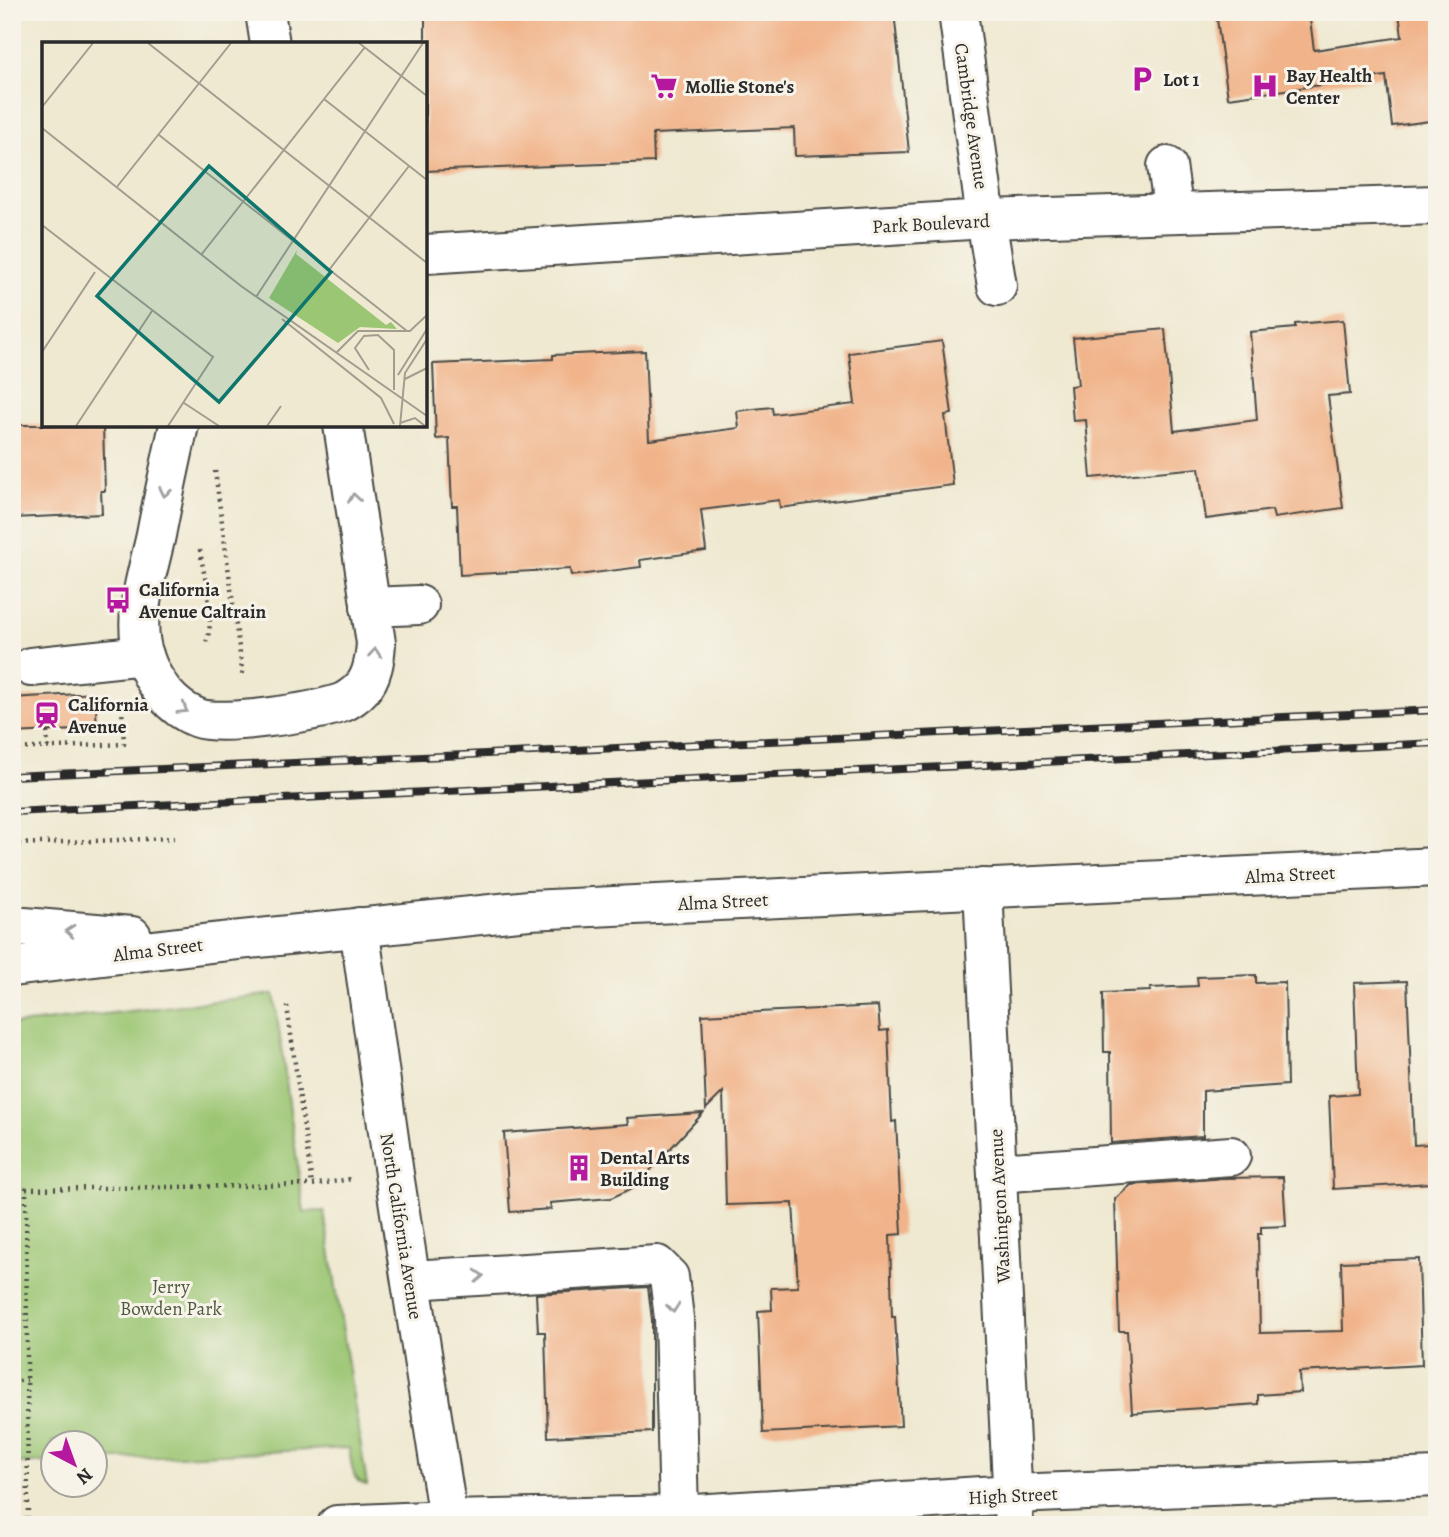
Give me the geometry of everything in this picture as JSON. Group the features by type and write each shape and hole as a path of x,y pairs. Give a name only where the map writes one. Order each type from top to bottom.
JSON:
{"street":[{"path":"265,12 270,42"},
{"name":"Cambridge Avenue","path":"958,12 986,219 998,286"},
{"path":"1167,166 1174,214"},
{"name":"Park Boulevard","path":"427,254 986,219 1437,205"},
{"path":"179,427 142,600 139,629 144,655 158,686 177,706 199,718 225,722 344,703 363,687 374,664 376,643 344,427"},
{"path":"370,607 419,605"},
{"path":"31,667 144,655"},
{"name":"Alma Street","path":"12,967 359,926 529,910 1437,867"},
{"name":"Washington Avenue","path":"983,888 1014,1510"},
{"path":"12,926 211,943"},
{"name":"North California Avenue","path":"359,926 448,1522"},
{"path":"997,1173 1231,1156"},
{"path":"411,1280 657,1265 669,1277 674,1318 679,1515"},
{"name":"High Street","path":"337,1525 679,1515 1014,1510 1437,1477"}],"path":[{"path":"213,458 244,690"},
{"path":"209,481 211,470"},
{"path":"199,544 211,625 208,641 204,645"},
{"path":"12,749 124,744 121,702"},
{"path":"47,732 48,747"},
{"path":"12,844 174,838"},
{"path":"12,1190 312,1185 287,1006"},
{"path":"26,1189 28,1525"},
{"path":"12,1382 27,1380"}],"green space":[{"name":"Jerry Bowden Park","path":"274,994 304,1212 324,1211 367,1485 355,1476 349,1448 108,1459 108,1428 38,1428 38,1463 12,1464 12,1025"}],"building":[{"name":"Mollie Stone's","path":"425,12 894,12 909,152 795,156 794,128 653,134 654,162 427,171"},
{"path":"1216,12 1309,12 1314,50 1402,37 1399,12 1437,12 1437,120 1392,126 1386,76 1228,98"},
{"path":"1343,320 1350,394 1328,396 1343,508 1274,518 1272,510 1206,519 1199,468 1091,478 1086,420 1073,421 1070,386 1078,385 1073,338 1165,329 1174,431 1257,420 1250,332 1295,328 1295,324"},
{"path":"942,341 952,414 945,415 953,485 780,508 779,500 701,510 706,551 640,560 641,567 571,576 570,569 460,575 457,506 452,506 449,438 436,439 433,364 553,359 553,355 645,351 649,440 739,428 737,411 772,407 773,414 855,404 849,353"},
{"path":"12,425 103,427 105,491 101,491 102,514 12,518"},
{"path":"95,693 97,729 12,733 12,698"},
{"path":"1256,975 1256,983 1285,982 1287,1085 1203,1091 1203,1136 1111,1143 1110,1052 1104,1052 1103,993 1198,986 1197,977"},
{"path":"1407,981 1414,1145 1430,1144 1431,1183 1333,1189 1329,1096 1358,1094 1354,983"},
{"path":"878,1006 880,1031 888,1030 892,1122 896,1121 902,1234 890,1235 892,1317 895,1317 901,1426 763,1433 758,1311 772,1310 771,1288 798,1287 793,1203 726,1205 723,1092 706,1109 702,1015"},
{"name":"Dental Arts Building","path":"703,1113 635,1187 611,1198 550,1203 551,1209 510,1212 504,1133 628,1124 627,1118"},
{"path":"1283,1177 1286,1226 1261,1227 1261,1234 1258,1234 1260,1333 1343,1331 1341,1262 1419,1259 1422,1365 1299,1372 1300,1392 1258,1395 1258,1404 1132,1413 1127,1331 1119,1331 1115,1199 1131,1185"},
{"path":"648,1287 652,1320 652,1432 548,1437 545,1332 538,1332 536,1294"}],"railway":[{"path":"12,776 1437,710"},
{"path":"12,812 1437,743"}],"place":[{"name":"Lot 1","path":"1142,79"},
{"name":"Mollie Stone's","path":"664,86"},
{"name":"Bay Health Center","path":"1265,86"},
{"name":"California Avenue Caltrain","path":"118,600"},
{"name":"California Avenue","path":"47,715"},
{"name":"Dental Arts Building","path":"579,1168"}]}
